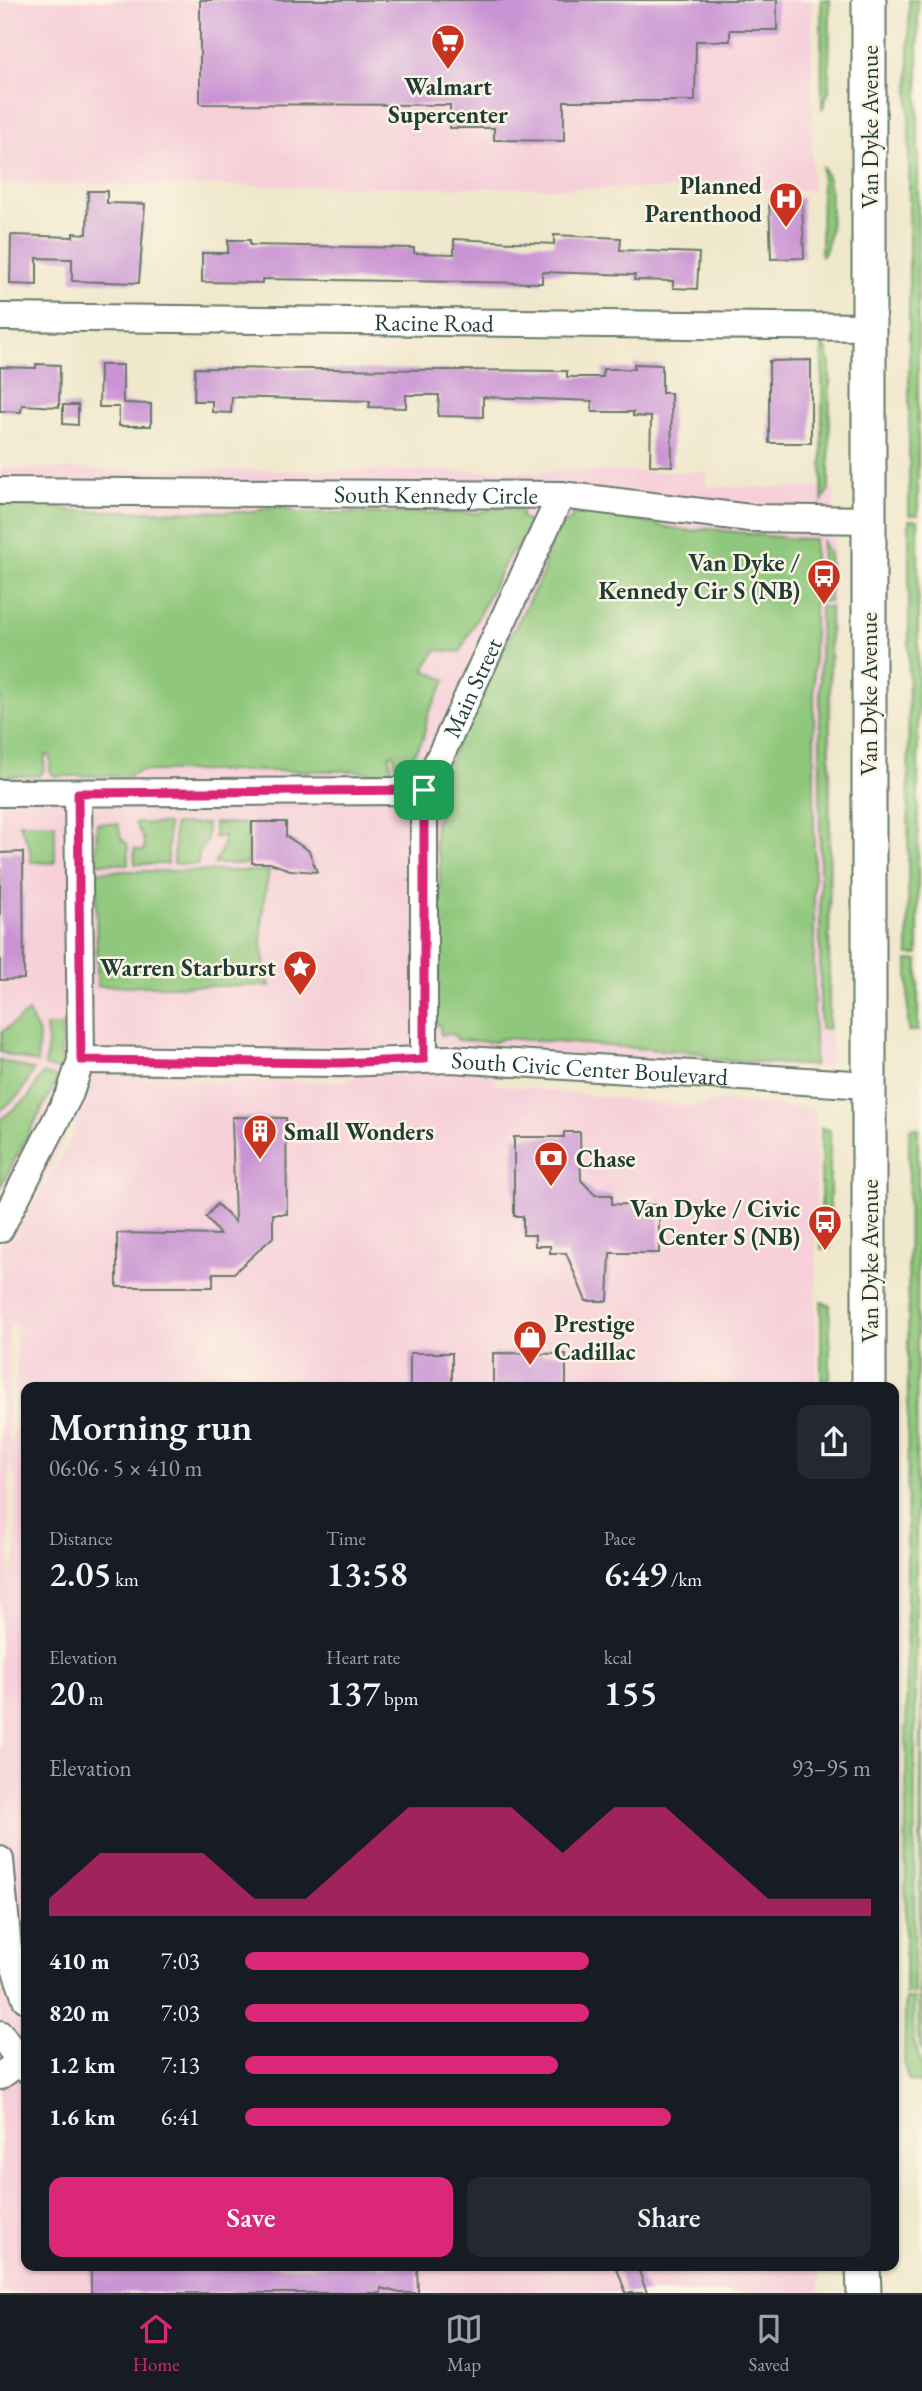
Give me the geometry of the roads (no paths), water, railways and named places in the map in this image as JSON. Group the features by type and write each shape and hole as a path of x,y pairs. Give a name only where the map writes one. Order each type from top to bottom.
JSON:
{"main road":[{"name":"Van Dyke Avenue","path":"869,0 869,1382"},
{"path":"863,2271 864,2293"}],"street":[{"name":"Racine Road","path":"0,317 868,327"},
{"name":"South Kennedy Circle","path":"0,491 561,495 737,517 869,520"},
{"name":"Main Street","path":"424,1059 424,790 561,495"},
{"path":"0,793 424,790"},
{"path":"0,1230 70,1093 81,1060 78,793"},
{"name":"South Civic Center Boulevard","path":"81,1060 341,1063 424,1059 868,1086"},
{"path":"0,1860 8,1948 21,1985"},
{"path":"0,2034 18,2066"}],"place":[{"name":"Walmart Supercenter","path":"448,71"},
{"name":"Planned Parenthood","path":"786,229"},
{"name":"Van Dyke / Kennedy Cir S (NB)","path":"824,606"},
{"name":"Warren Starburst","path":"300,997"},
{"name":"Small Wonders","path":"260,1161"},
{"name":"Chase","path":"551,1188"},
{"name":"Van Dyke / Civic Center S (NB)","path":"825,1252"},
{"name":"Prestige Cadillac","path":"530,1367"}]}
